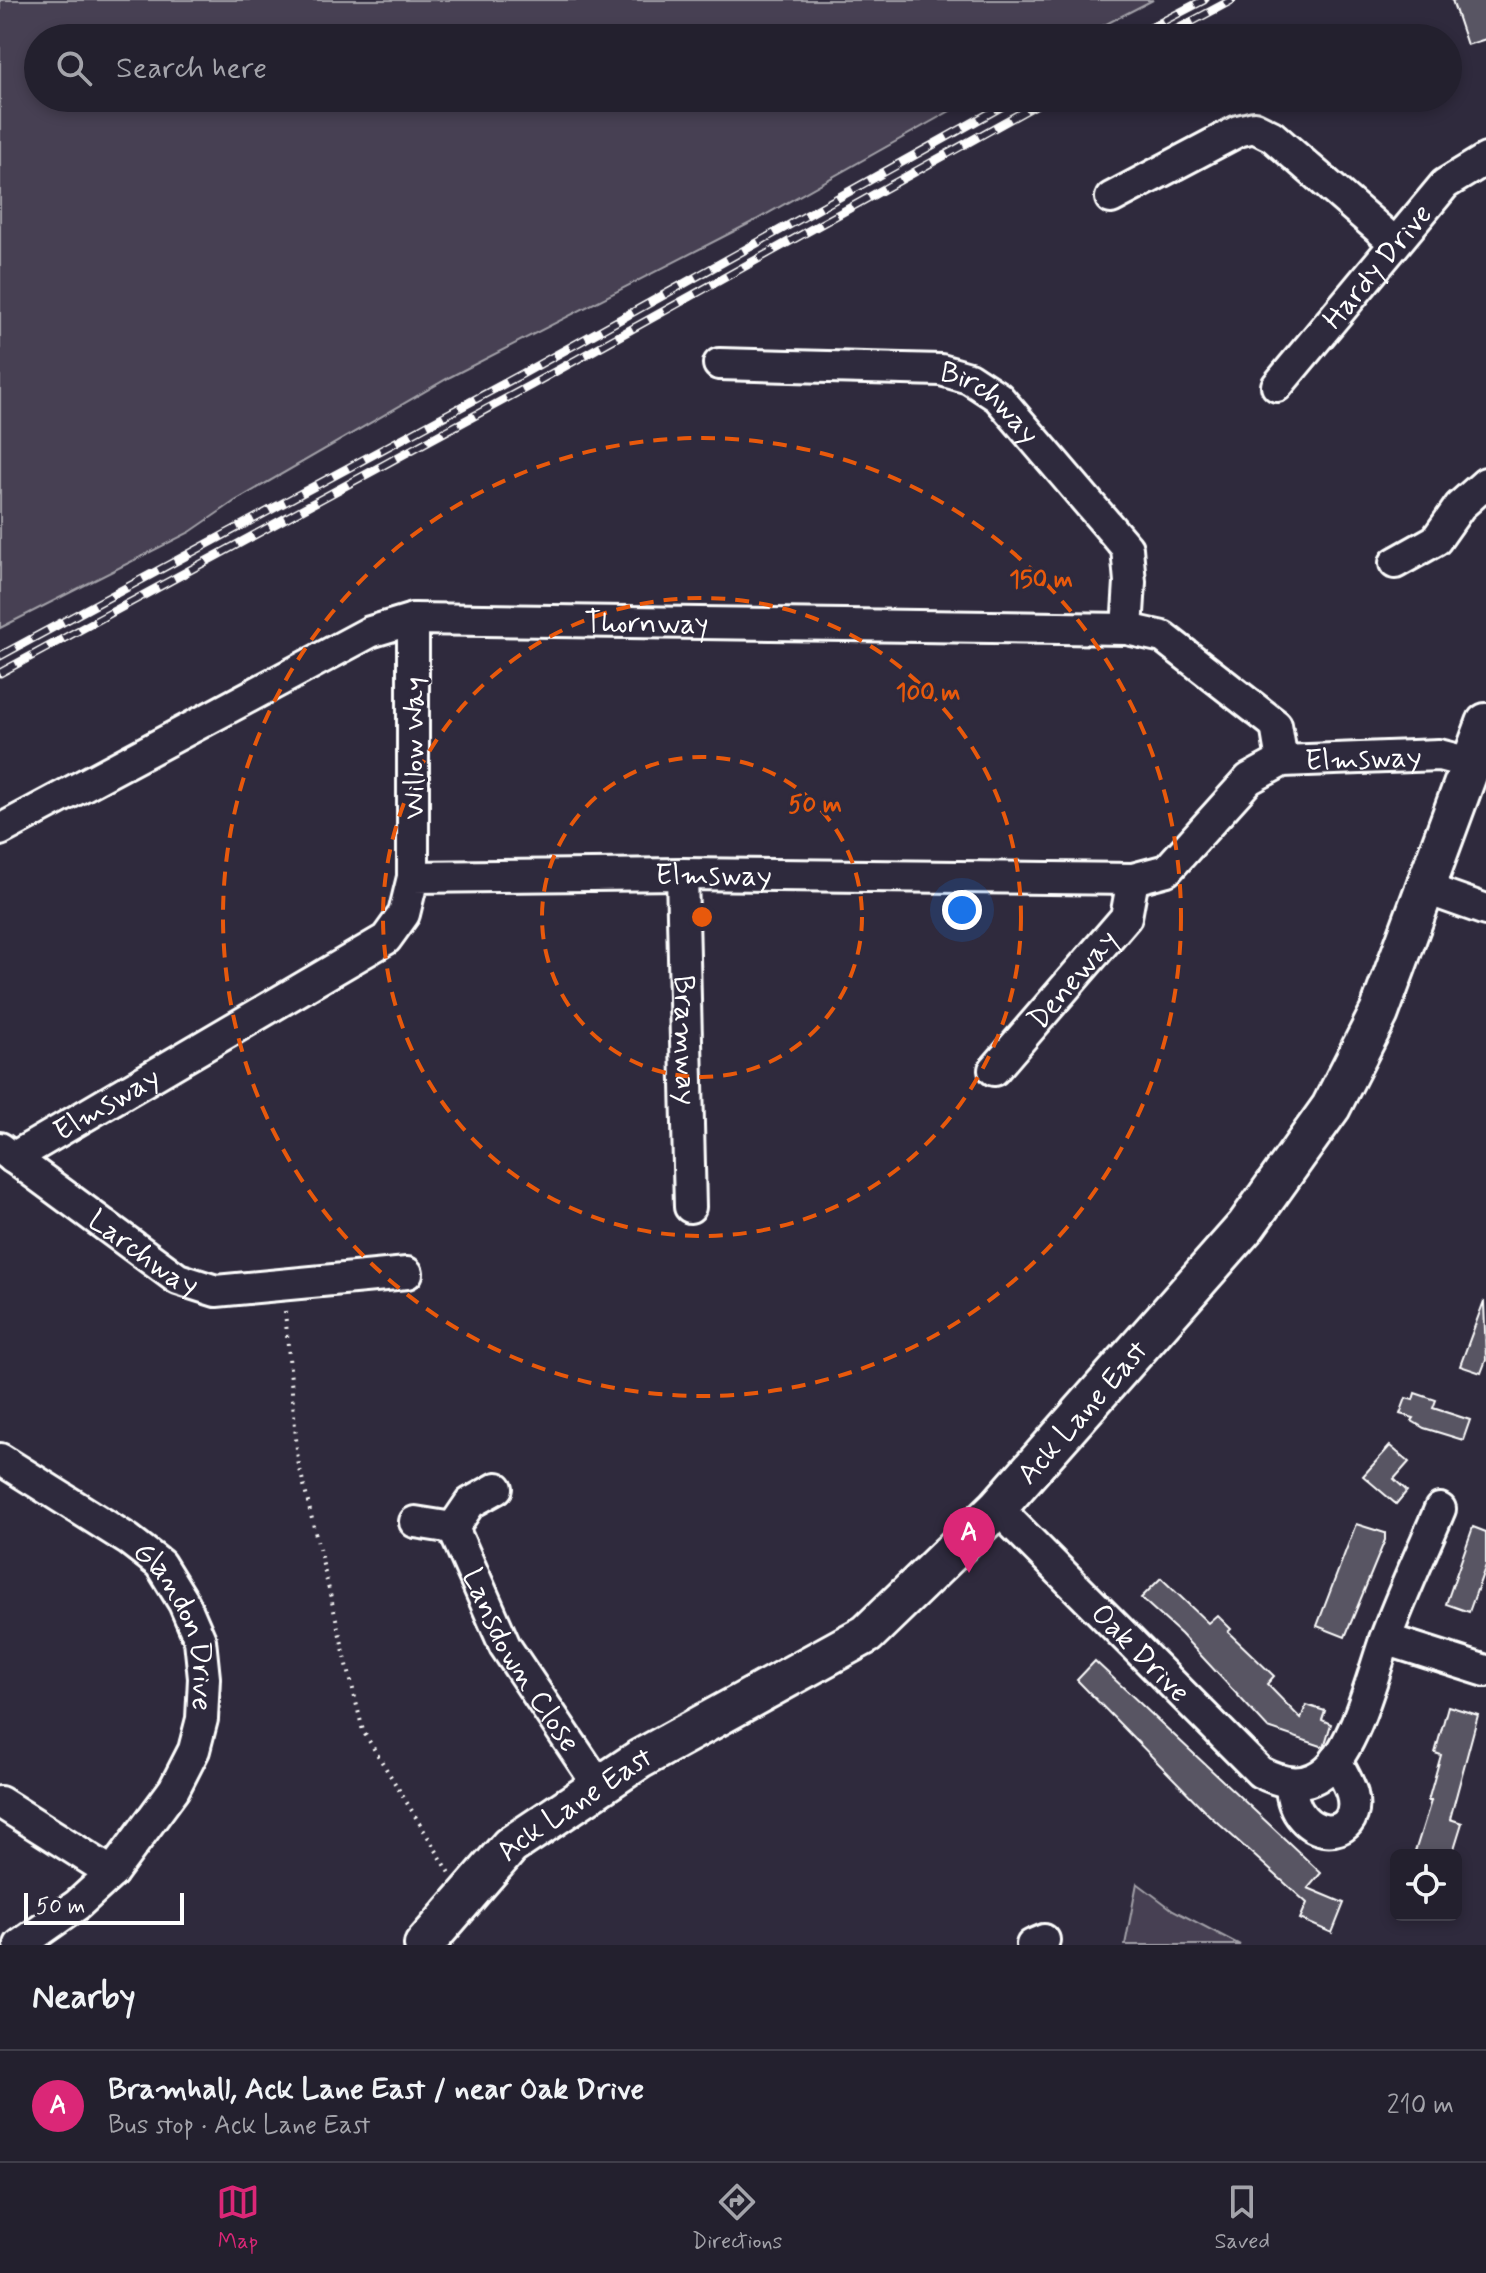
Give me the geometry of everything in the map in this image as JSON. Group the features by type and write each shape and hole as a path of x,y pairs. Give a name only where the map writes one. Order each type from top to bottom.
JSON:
{"main road":[{"name":"Ack Lane East","path":"424,1945 510,1846 640,1759 867,1634 997,1508 1246,1226 1302,1152 1358,1057 1379,1013 1486,723"}],"street":[{"path":"1111,198 1238,131 1254,127 1272,136 1394,242"},
{"name":"Hardy Drive","path":"1277,386 1445,184 1486,159"},
{"name":"Birchway","path":"719,364 941,370 969,378 998,397 1127,548 1130,582 1127,629"},
{"path":"1395,563 1436,540 1460,506 1486,483"},
{"name":"Thornway","path":"0,830 370,632 413,619 1127,629 1163,637 1276,725 1282,761"},
{"name":"Willow Way","path":"413,619 413,877"},
{"name":"Elmsway","path":"7,1153 386,939 404,914 413,877 682,874 1133,879 1167,870 1249,779 1282,761 1439,755 1470,763"},
{"name":"Bramway","path":"682,874 690,1207"},
{"name":"Deneway","path":"994,1070 1126,917 1133,879"},
{"path":"1424,888 1486,910"},
{"name":"Larchway","path":"7,1153 178,1279 216,1291 407,1273"},
{"name":"Glandon Drive","path":"0,1459 129,1540 160,1564 184,1603 200,1640 203,1705 194,1750 174,1789 112,1873 77,1905 20,1945"},
{"name":"Lansdown Close","path":"453,1528 470,1503 497,1488"},
{"name":"Oak Drive","path":"997,1508 1260,1772 1291,1785"},
{"path":"1336,1760 1352,1793 1353,1807 1343,1827 1333,1832 1313,1828 1295,1809 1291,1785 1317,1777 1336,1760 1365,1703 1385,1639 1440,1509"},
{"name":"Lansdown Close","path":"415,1522 453,1528"},
{"name":"Lansdown Close","path":"453,1528 505,1646 599,1786"},
{"path":"1385,1639 1486,1671"},
{"path":"0,1802 112,1873"}],"path":[{"path":"283,1284 298,1461 363,1731 466,1899"}],"shaded area":[{"path":"0,0 1153,0 1106,24 24,24 24,112 948,112 756,220 450,377 235,501 190,532 0,628"},
{"path":"1137,1883 1173,1910 1240,1945 1125,1945"}],"building":[{"path":"1452,0 1486,0 1486,39 1467,45"},
{"path":"1484,1301 1486,1360 1481,1373 1460,1366"},
{"path":"1415,1393 1436,1400 1433,1408 1470,1420 1463,1440 1424,1428 1412,1421 1414,1418 1400,1414 1406,1398 1413,1400"},
{"path":"1390,1446 1409,1462 1394,1479 1407,1491 1396,1504 1363,1476"},
{"path":"1356,1524 1385,1533 1385,1540 1345,1637 1317,1626"},
{"path":"1473,1527 1486,1532 1486,1565 1469,1612 1446,1604"},
{"path":"1161,1578 1208,1623 1217,1615 1231,1629 1228,1632 1274,1676 1267,1684 1301,1719 1306,1705 1325,1711 1322,1720 1331,1724 1324,1747 1268,1728 1181,1634 1141,1598"},
{"path":"1095,1661 1321,1873 1308,1888 1344,1903 1332,1933 1300,1919 1307,1903 1209,1815 1077,1680"},
{"path":"1448,1706 1478,1715 1450,1819 1462,1823 1454,1849 1416,1849 1441,1755 1435,1753"}],"railway":[{"path":"1158,24 1204,0"},
{"path":"1187,24 1232,0"},
{"path":"0,656 522,374 992,112"},
{"path":"0,673 531,385 1023,112"}],"place":[{"name":"Bramhall, Ack Lane East / near Oak Drive","path":"969,1573"}]}
